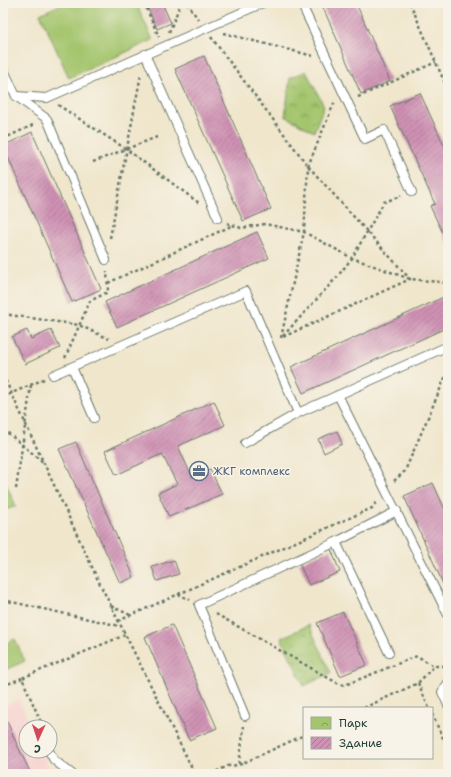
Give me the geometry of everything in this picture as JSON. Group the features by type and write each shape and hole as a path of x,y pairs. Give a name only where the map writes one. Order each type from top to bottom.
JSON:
{"lane":[{"path":"16,96 47,98 263,3"},
{"path":"301,3 365,139 384,130 412,192"},
{"path":"145,54 218,218"},
{"path":"3,68 16,96 47,119 106,260"},
{"path":"53,375 246,291 298,413"},
{"path":"245,443 298,413 448,346"},
{"path":"72,367 94,418"},
{"path":"338,395 448,616"},
{"path":"245,716 199,605 336,542 397,511"},
{"path":"336,542 389,653"},
{"path":"448,683 442,692 448,705"},
{"path":"53,759 72,774"}],"path":[{"path":"144,3 163,46"},
{"path":"163,46 181,3"},
{"path":"187,3 204,28 308,166 366,233 410,280"},
{"path":"410,3 448,90"},
{"path":"204,28 327,60"},
{"path":"347,102 436,62"},
{"path":"281,338 304,232 308,166 340,87"},
{"path":"47,98 126,149"},
{"path":"3,139 47,119"},
{"path":"93,162 157,137"},
{"path":"272,352 281,338 337,277 352,258 384,202 412,192"},
{"path":"108,283 231,226"},
{"path":"304,232 352,258 410,280 448,283"},
{"path":"281,338 410,280"},
{"path":"3,314 79,325 122,345"},
{"path":"118,621 372,508 386,490 405,471 447,373 448,365"},
{"path":"3,375 110,605 195,774"},
{"path":"16,489 31,385"},
{"path":"3,398 12,393"},
{"path":"3,429 43,463"},
{"path":"178,594 340,684 345,685 417,656 434,666 448,666"},
{"path":"3,600 121,626"},
{"path":"110,605 131,615"},
{"path":"3,686 125,635"},
{"path":"366,707 418,683 434,666"},
{"path":"22,678 40,719"},
{"path":"418,683 429,707"},
{"path":"239,765 245,716"},
{"path":"433,716 448,749"},
{"path":"211,774 228,766 239,765 303,735"}],"shaded area":[{"path":"19,699 28,719 18,719 18,759 45,759 52,774 3,774 3,706"}],"green space":[{"path":"64,3 136,3 153,40 69,78 40,14"},
{"path":"306,71 324,106 314,132 285,116 290,78"},
{"path":"3,477 16,506 3,511"},
{"path":"309,625 331,673 304,686 281,638"},
{"path":"15,639 25,661 3,671 3,645"}],"building":[{"path":"155,3 162,3 171,23 157,29 147,6"},
{"path":"321,3 356,3 390,81 361,94"},
{"path":"204,56 271,209 243,221 175,69"},
{"path":"420,93 448,154 448,244 430,206 435,204 390,106"},
{"path":"32,132 101,289 72,302 3,146"},
{"path":"257,232 269,258 117,327 105,302"},
{"path":"448,295 448,327 303,393 291,367"},
{"path":"27,330 31,339 51,330 60,348 25,364 12,337"},
{"path":"214,401 225,425 178,446 192,477 210,469 222,494 169,517 158,493 177,484 162,454 116,475 105,451"},
{"path":"337,431 342,444 324,453 318,439"},
{"path":"76,442 134,577 120,583 59,449"},
{"path":"433,483 448,516 448,595 404,496"},
{"path":"331,549 340,572 309,585 299,563"},
{"path":"174,560 179,574 157,581 152,567"},
{"path":"343,612 367,665 340,676 317,623"},
{"path":"172,625 217,728 189,740 145,637"},
{"path":"7,721 18,746 18,759 24,759 31,774 3,774 3,723"}],"place":[{"name":"ЖКГ комплекс","path":"199,471"}]}
